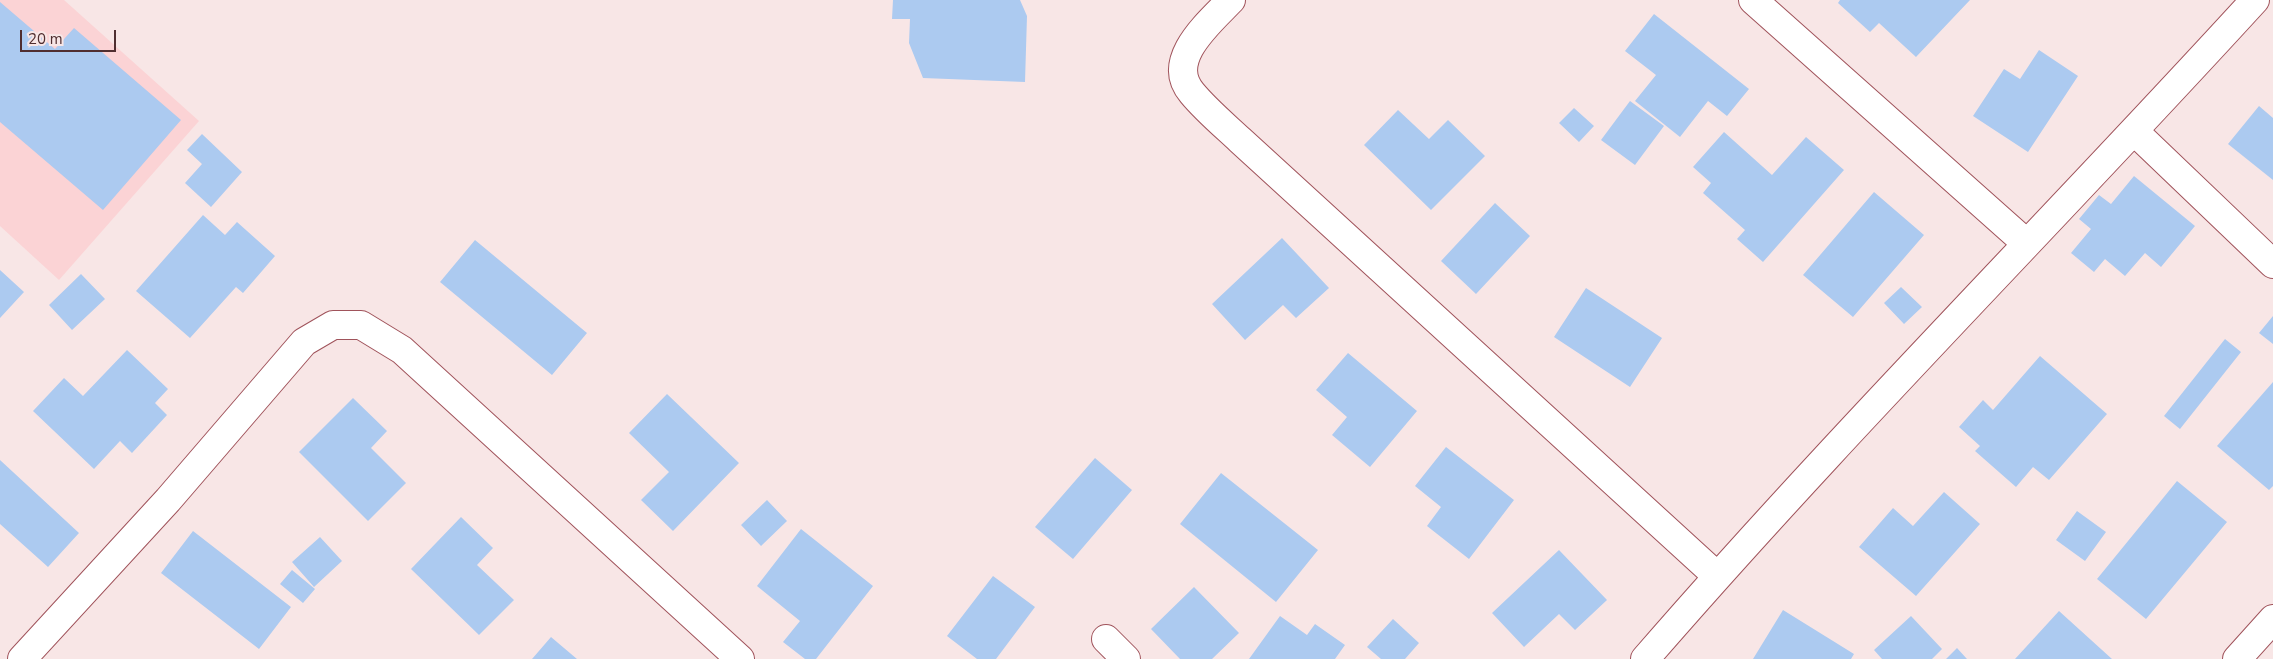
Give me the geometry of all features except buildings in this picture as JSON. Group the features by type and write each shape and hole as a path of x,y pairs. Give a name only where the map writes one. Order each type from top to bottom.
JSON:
{"street":[{"path":"1231,0 1189,48 1182,70 1191,92 1240,140 1718,576"},
{"path":"1753,0 2026,243"},
{"path":"1645,659 1718,576 2026,243 2134,132 2255,0"},
{"path":"2134,132 2273,264"},
{"path":"22,659 168,500 304,342 333,325 361,324 402,350 740,659"},
{"path":"2237,659 2273,619"},
{"path":"1106,639 1126,659"}],"shaded area":[{"path":"0,0 64,0 199,121 59,280 0,226"}]}
